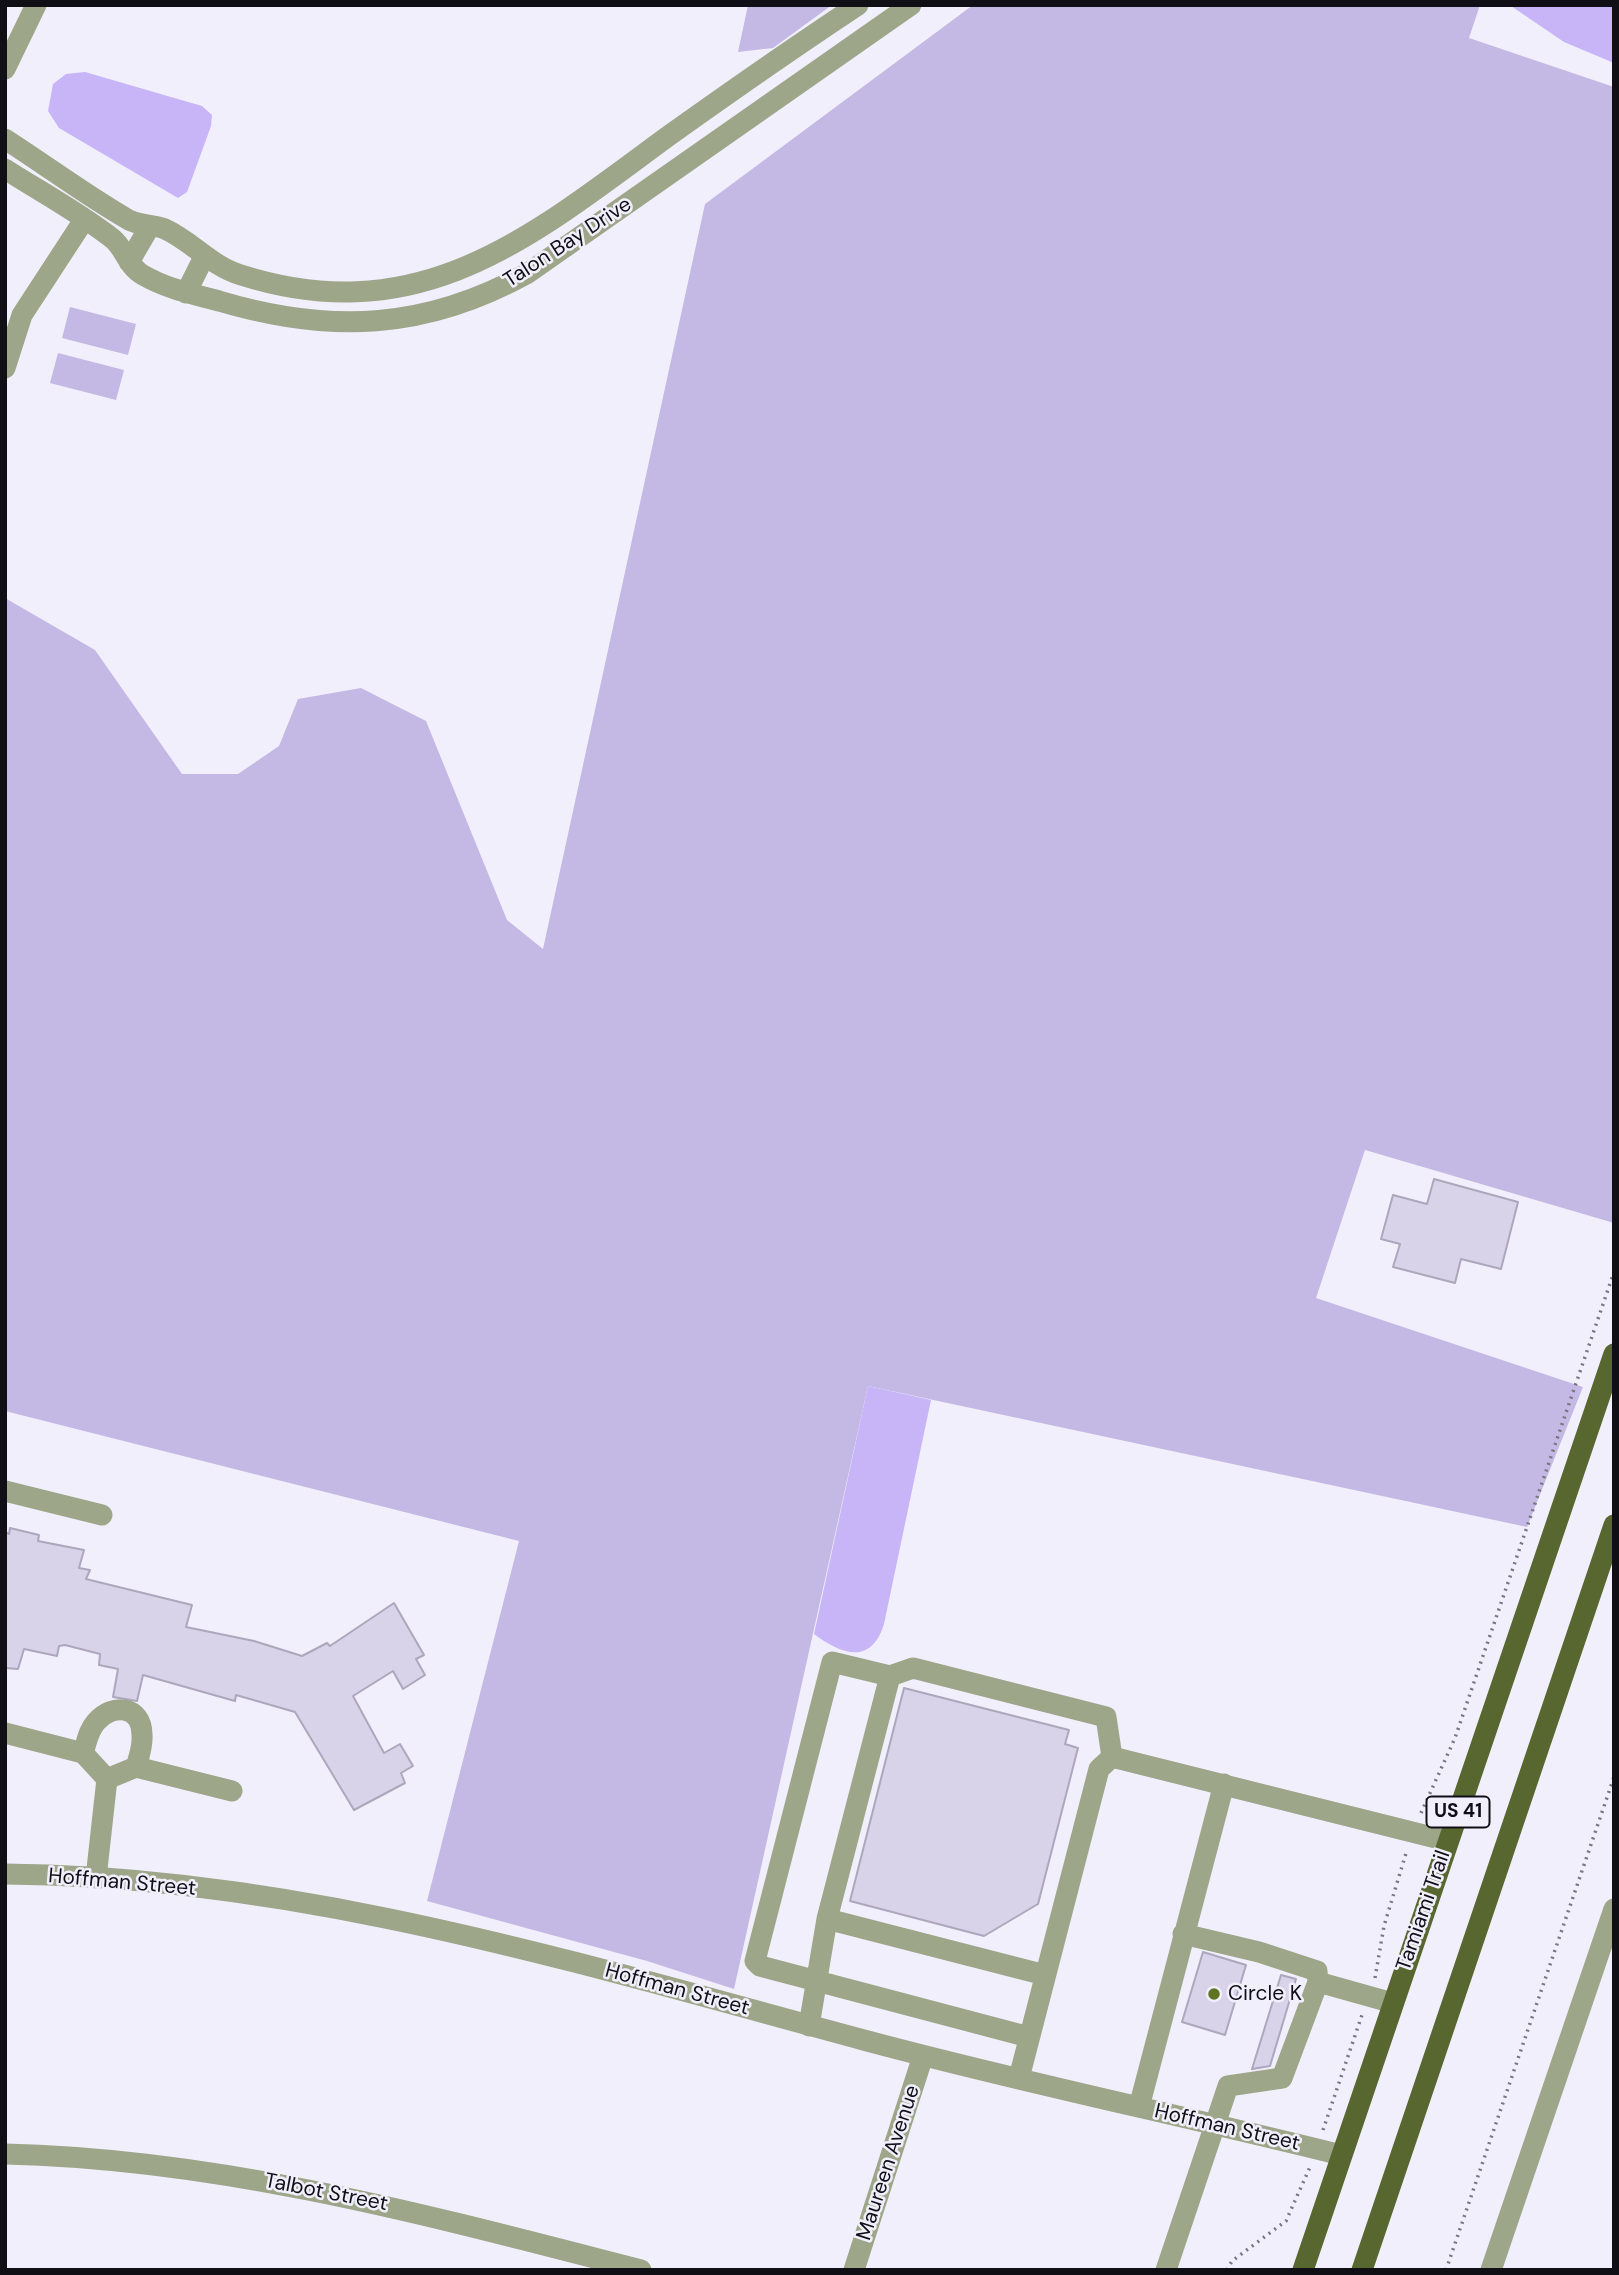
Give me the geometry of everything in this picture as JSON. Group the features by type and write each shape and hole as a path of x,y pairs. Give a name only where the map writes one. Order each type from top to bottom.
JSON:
{"main road":[{"name":"Tamiami Trail","path":"1303,2270 1614,1354"},
{"name":"US 41","path":"1362,2270 1612,1533"}],"street":[{"path":"5,38 35,5"},
{"path":"5,69 35,5"},
{"name":"Talon Bay Drive","path":"5,139 130,220 165,229 225,269 299,289 336,291 414,285 466,269 530,236 751,76 858,5"},
{"name":"Talon Bay Drive","path":"5,169 115,241 128,262 143,275 186,293 280,317 342,324 398,319 478,298 528,273 569,247 911,5"},
{"path":"5,368 22,315 84,220"},
{"path":"128,262 150,226"},
{"path":"186,293 204,257"},
{"path":"5,1491 102,1515"},
{"path":"1029,2037 760,1966 755,1961 832,1662 890,1676 913,1668 1106,1717 1112,1758"},
{"path":"809,2025 827,1919 890,1676"},
{"path":"83,1753 90,1729 98,1720 113,1709 125,1709 135,1715 141,1726 136,1767"},
{"path":"5,1733 83,1753 107,1779 96,1878"},
{"path":"1112,1758 1448,1841"},
{"path":"1019,2078 1099,1769 1112,1758"},
{"path":"107,1779 136,1767 232,1791"},
{"path":"1139,2106 1224,1784"},
{"name":"Hoffman Street","path":"5,1874 96,1878 312,1905 461,1935 923,2056 1341,2155"},
{"path":"1491,2270 1614,1909"},
{"path":"827,1919 1045,1975"},
{"path":"1166,2270 1228,2086 1282,2078 1318,1982 1317,1971 1259,1951 1183,1934"},
{"path":"1318,1982 1393,2003"},
{"name":"Maureen Avenue","path":"854,2270 923,2056"},
{"name":"Talbot Street","path":"5,2154 129,2162 278,2182 384,2203 641,2270"}],"path":[{"path":"1227,2270 1232,2261 1286,2221 1303,2189 1378,1967 1384,1926 1413,1832 1455,1738 1614,1272"},
{"path":"1446,2270 1614,1777"}],"shaded area":[{"path":"748,5 832,5 773,48 738,52"},
{"path":"973,5 1480,5 1469,38 1614,87 1614,1223 1365,1150 1316,1298 1583,1387 1527,1527 868,1386 734,1989 647,1961 427,1901 519,1541 5,1411 5,598 95,650 182,774 238,774 279,746 298,699 361,688 426,721 507,920 543,949 705,204"},
{"path":"1614,5 1614,63 1564,42 1511,6"},
{"path":"85,72 202,106 212,115 211,126 187,192 178,198 59,128 48,111 53,84 66,74"},
{"path":"70,307 136,324 128,355 62,338"},
{"path":"58,353 124,370 116,400 50,383"},
{"path":"868,1386 931,1400 884,1624 871,1646 854,1652 834,1647 814,1634"}],"building":[{"path":"1434,1179 1518,1202 1501,1269 1461,1259 1455,1283 1393,1267 1400,1244 1381,1239 1393,1195 1427,1204"},
{"path":"10,1528 39,1535 38,1541 84,1550 79,1568 90,1570 86,1579 192,1605 186,1627 254,1641 302,1656 327,1643 330,1646 394,1603 424,1655 416,1659 425,1675 403,1689 393,1671 353,1696 384,1753 400,1744 413,1766 401,1773 405,1783 354,1810 295,1712 236,1695 235,1701 143,1675 137,1701 113,1697 118,1669 99,1665 100,1654 65,1645 59,1646 57,1656 24,1649 18,1669 5,1668 5,1532 9,1534"},
{"path":"904,1688 1069,1730 1065,1744 1078,1748 1038,1904 984,1936 850,1901"},
{"name":"Circle K","path":"1203,1952 1246,1965 1225,2035 1182,2022"},
{"path":"1281,1975 1296,1979 1270,2066 1252,2069"}],"place":[{"name":"Circle K","path":"1214,1994"}]}
